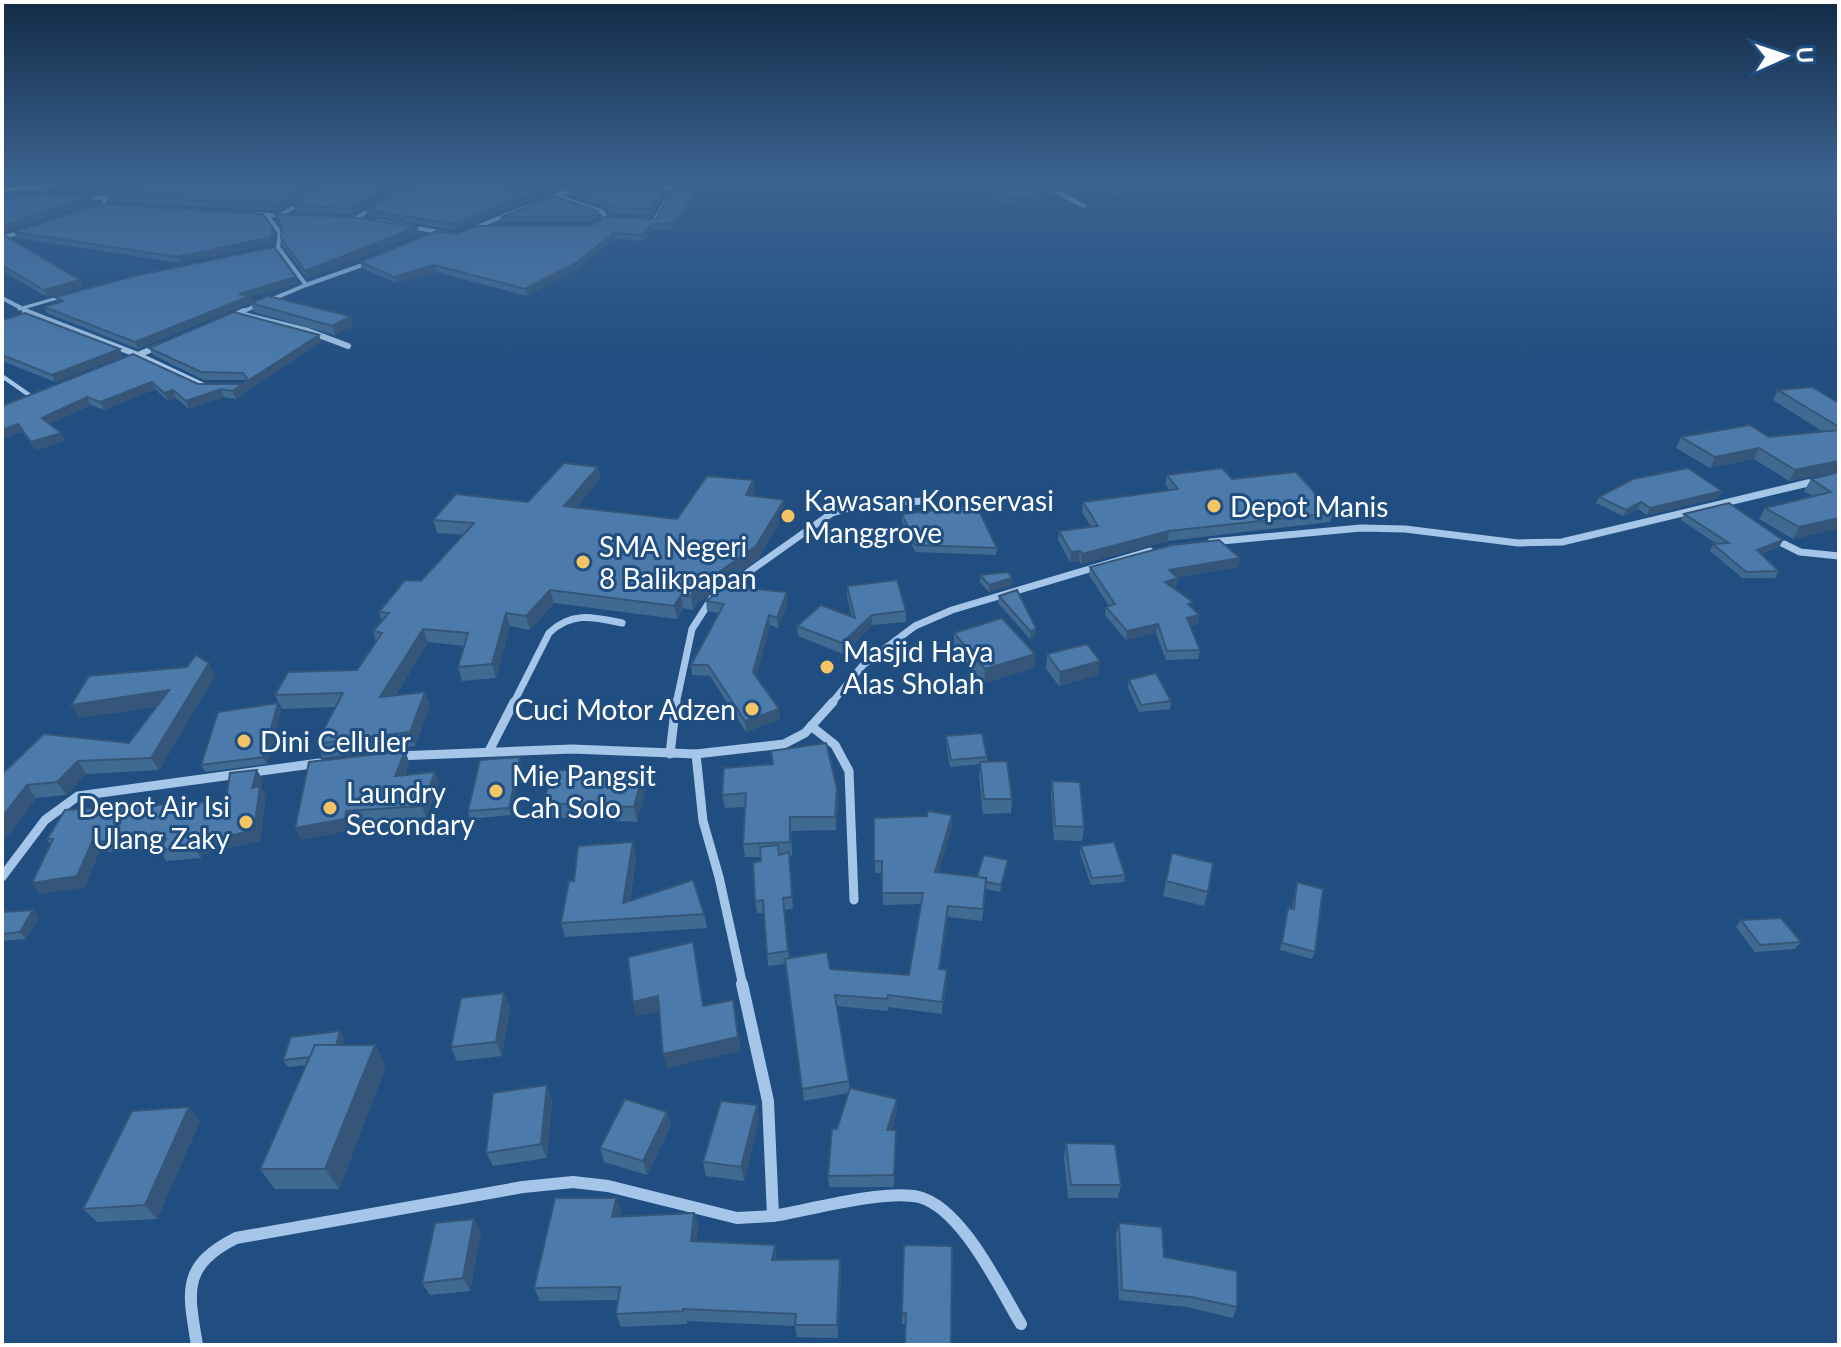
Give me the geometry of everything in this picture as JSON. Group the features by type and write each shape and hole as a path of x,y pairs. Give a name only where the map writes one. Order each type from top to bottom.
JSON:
{"street":[{"path":"279,242 278,247 306,285"},
{"path":"224,320 372,261"},
{"path":"2,298 19,309 138,355 203,386 217,387"},
{"path":"238,314 308,331 348,346"},
{"path":"138,355 166,343"},
{"path":"1200,543 1339,528 1386,528 1549,543 1575,540 1839,475"},
{"path":"727,587 848,505 928,501"},
{"path":"1725,501 1737,511"},
{"path":"1761,530 1800,552 1839,556"},
{"path":"386,757 595,749 696,754 769,748 795,740 811,726 863,665 915,626 952,610 1158,549"},
{"path":"670,754 689,636 701,608 714,596"},
{"path":"489,751 549,633 559,621 582,616 622,623"},
{"path":"811,726 839,747 849,771 854,900"},
{"path":"696,754 703,821 719,877 768,1101 773,1216"},
{"path":"2,877 47,819 63,804 78,796 324,763"},
{"path":"197,1345 188,1283 191,1272 205,1254 236,1238 523,1187 573,1182 608,1186 737,1218 919,1197 942,1209 972,1246 1021,1324"}],"lane":[{"path":"265,249 278,247"},
{"path":"19,309 63,297"},
{"path":"126,359 138,355"},
{"path":"2,376 32,397"},
{"path":"22,400 44,392"}],"building":[{"path":"2,242 16,242 80,280 44,290 2,268"},
{"path":"78,242 248,242 177,257"},
{"path":"284,242 379,242 305,271"},
{"path":"410,242 603,242 576,263 525,289 434,265 394,277 360,262"},
{"path":"274,247 296,277 239,294 250,296 135,342 44,307 63,301 55,297 134,276"},
{"path":"268,296 350,316 332,326 251,303"},
{"path":"234,312 319,335 243,384 247,378 243,373 201,372 149,348"},
{"path":"25,313 120,349 52,375 2,355 2,318"},
{"path":"133,354 198,384 243,384 232,391 221,389 186,401 173,390 164,393 152,382 100,402 87,397 42,418 61,433 31,442 18,424 2,430 2,406"},
{"path":"1812,387 1839,403 1839,427 1778,390"},
{"path":"1750,425 1769,437 1839,430 1839,461 1795,470 1759,448 1715,457 1681,437"},
{"path":"564,463 598,467 564,506 677,519 707,476 753,480 746,495 784,500 756,546 695,589 691,596 681,595 674,606 550,590 526,616 506,613 492,664 458,667 468,633 423,629 380,697 425,692 410,732 316,744 343,693 275,695 288,672 357,670 382,633 373,631 389,613 379,612 405,580 421,581 474,523 433,520 456,494 528,502"},
{"path":"1222,468 1232,479 1296,472 1333,513 1169,531 1082,554 1080,551 1071,552 1059,531 1098,526 1083,502 1178,489 1167,475"},
{"path":"1688,468 1722,491 1650,508 1641,502 1626,510 1599,497 1633,479"},
{"path":"1839,472 1839,518 1799,527 1765,508 1831,492 1811,479"},
{"path":"1729,503 1783,540 1757,550 1779,571 1746,572 1713,544 1729,543 1684,514"},
{"path":"976,505 997,548 915,545 902,514"},
{"path":"1219,540 1240,558 1169,570 1178,578 1165,582 1193,602 1188,604 1199,615 1187,618 1200,650 1167,651 1158,624 1127,631 1106,607 1115,604 1090,567 1172,545"},
{"path":"1008,572 1012,578 989,585 980,575"},
{"path":"740,577 734,587 787,592 777,618 769,615 753,672 779,709 745,721 708,665 691,665 724,604 706,601"},
{"path":"897,580 906,611 872,615 842,643 797,626 821,605 855,618 847,586"},
{"path":"1017,590 1036,628 1031,632 999,596"},
{"path":"1002,618 1035,654 985,669 954,633"},
{"path":"1087,644 1100,661 1060,672 1047,654"},
{"path":"196,655 209,663 151,758 78,761 57,782 27,785 2,817 2,774 44,734 129,743 169,690 71,705 89,676 187,667"},
{"path":"1156,673 1171,701 1141,705 1129,680"},
{"name":"Dini Celluler","path":"278,703 263,757 201,765 218,712"},
{"path":"982,733 987,757 951,760 946,736"},
{"path":"826,743 837,788 835,817 790,817 790,842 743,844 746,793 722,795 724,768 773,764 771,751"},
{"path":"405,751 395,776 435,772 422,806 346,811 345,819 295,828 309,762"},
{"name":"Mie Pangsit Cah Solo","path":"520,757 509,808 468,811 480,760"},
{"path":"1007,761 1012,799 984,799 980,762"},
{"path":"257,770 252,788 260,786 254,830 194,847 160,850 166,839 92,842 77,876 32,883 53,839 47,839 65,810 226,801 230,773"},
{"path":"555,770 643,772 634,807 542,803"},
{"path":"1052,781 1080,782 1084,827 1055,826"},
{"path":"928,811 952,815 935,872 986,878 983,909 948,906 939,969 947,970 942,1002 888,995 887,999 835,995 849,1081 802,1089 785,959 827,952 830,969 909,975 923,893 882,893 882,861 874,861 874,818 927,816"},
{"path":"633,842 623,903 693,880 704,914 561,923 569,881 574,881 578,846"},
{"path":"1114,842 1125,875 1092,878 1081,846"},
{"path":"778,845 779,855 789,852 792,897 783,898 788,951 767,954 763,900 755,901 753,863 761,861 760,847"},
{"path":"1172,853 1213,863 1208,892 1166,881"},
{"path":"984,855 1008,860 1001,885 977,877"},
{"path":"1297,882 1323,889 1315,952 1282,943 1288,908 1294,909"},
{"path":"33,910 20,932 2,934 2,912"},
{"path":"1781,918 1801,942 1760,945 1741,920"},
{"path":"693,942 703,1006 733,1000 738,1037 663,1054 658,996 633,1002 628,957"},
{"path":"504,993 496,1042 451,1047 461,998"},
{"path":"340,1031 336,1045 315,1045 310,1057 283,1060 291,1037"},
{"path":"315,1045 375,1045 325,1169 260,1169"},
{"path":"547,1085 541,1144 486,1153 493,1093"},
{"path":"850,1088 897,1099 887,1130 896,1130 894,1175 828,1176 832,1129 837,1129"},
{"path":"625,1099 667,1112 643,1161 600,1148"},
{"path":"721,1101 757,1105 741,1167 703,1162"},
{"path":"189,1107 145,1205 83,1209 132,1111"},
{"path":"1066,1143 1115,1144 1121,1185 1071,1185"},
{"path":"555,1198 616,1198 612,1217 694,1213 691,1241 775,1245 772,1260 840,1259 837,1325 795,1325 796,1314 683,1309 616,1314 620,1287 534,1288"},
{"path":"474,1219 463,1278 422,1283 435,1223"},
{"path":"1119,1223 1162,1227 1164,1257 1237,1271 1237,1307 1191,1297 1122,1290"},
{"path":"904,1245 952,1246 951,1345 905,1345 906,1313 902,1313"}],"place":[{"name":"Depot Manis","path":"1214,506"},
{"name":"Kawasan Konservasi Manggrove","path":"788,516"},
{"name":"SMA Negeri 8 Balikpapan","path":"583,562"},
{"name":"Masjid Haya Alas Sholah","path":"827,667"},
{"name":"Cuci Motor Adzen","path":"752,709"},
{"name":"Dini Celluler","path":"244,741"},
{"name":"Mie Pangsit Cah Solo","path":"496,791"},
{"name":"Laundry Secondary","path":"330,808"},
{"name":"Depot Air Isi Ulang Zaky","path":"246,822"}]}
